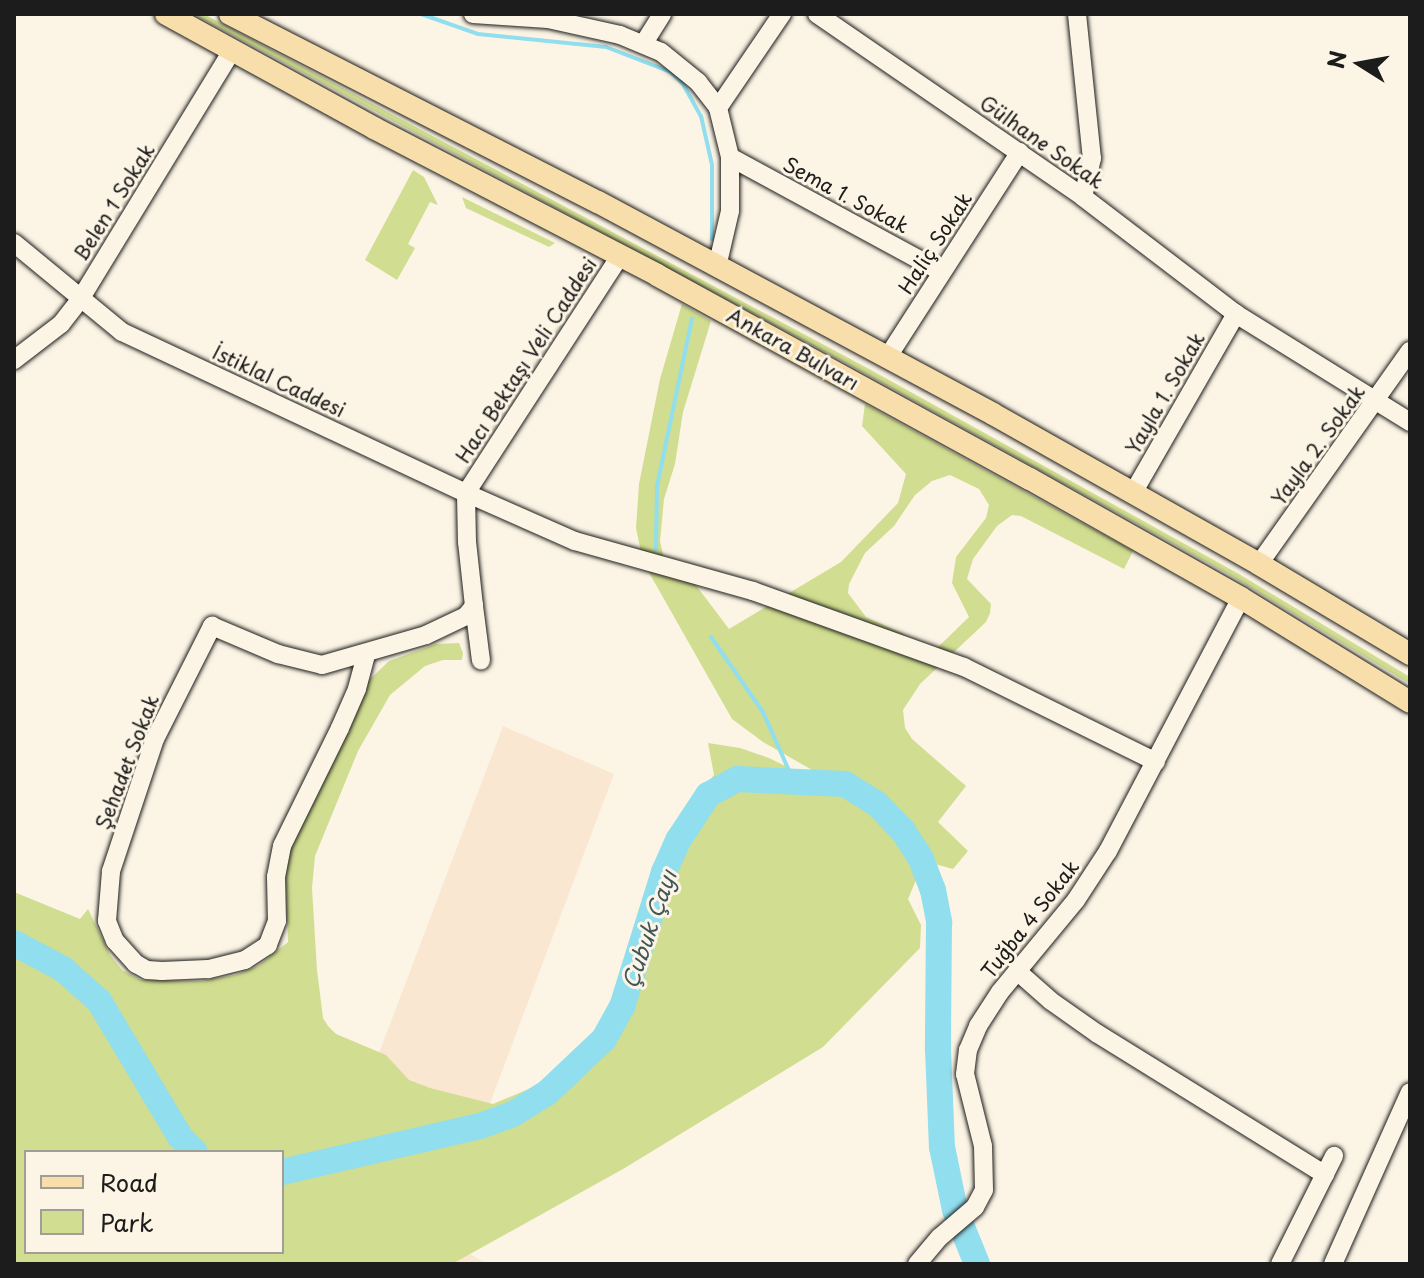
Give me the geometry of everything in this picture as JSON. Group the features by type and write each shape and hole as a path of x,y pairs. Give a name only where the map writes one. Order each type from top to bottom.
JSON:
{"main road":[{"name":"Ankara Bulvarı","path":"166,14 620,256 1241,598 1410,702"},
{"name":"Ankara Bulvarı","path":"230,14 887,358 1259,564 1410,654"}],"street":[{"path":"644,43 662,14"},
{"path":"718,108 782,14"},
{"name":"Gülhane Sokak","path":"817,14 1083,197 1236,314 1410,422"},
{"path":"1077,14 1092,158 1083,197"},
{"path":"480,15 584,24 644,43 682,67 718,108 730,157 730,211 717,267"},
{"name":"Belen 1 Sokak","path":"14,360 61,324 81,298 232,51"},
{"name":"Haliç Sokak","path":"887,358 1020,152"},
{"name":"Sema 1. Sokak","path":"730,157 942,272"},
{"name":"İstiklal Caddesi","path":"14,243 122,332 466,493 575,541 753,591 964,667 1156,762"},
{"name":"Hacı Bektaşı Veli Caddesi","path":"481,661 467,542 466,493 620,256"},
{"name":"Yayla 1. Sokak","path":"1133,493 1236,314"},
{"name":"Yayla 2. Sokak","path":"1259,564 1410,351"},
{"name":"Tuğba 4 Sokak","path":"917,1264 940,1237 981,1199 986,1168 966,1087 965,1063 978,1026 1017,971 1084,888 1156,762 1241,598"},
{"path":"366,655 446,627 466,616 474,606"},
{"name":"Şehadet Sokak","path":"212,626 278,654 309,663 322,665 366,655 357,689 340,728 282,846 276,877 277,921 268,945 245,960 228,965 147,970 125,955 107,921 111,871 135,795 168,710 212,626"},
{"path":"1017,971 1051,1001 1098,1034 1325,1175"},
{"path":"1333,1264 1410,1092"},
{"path":"1280,1264 1334,1156"}],"shaded area":[{"path":"503,726 614,774 440,1236 487,1264 299,1264"}],"green space":[{"path":"193,14 204,14 871,370 1239,574 1410,677 1410,684 1228,574 844,362"},
{"path":"413,170 424,177 438,205 430,202 408,244 415,248 397,280 365,260"},
{"path":"462,197 555,243 549,247 466,208"},
{"path":"682,304 711,321 683,412 675,464 664,499 660,541 664,559 695,584 729,629 841,562 898,503 906,474 862,426 865,404 1133,551 1124,569 1021,516 1012,515 997,526 973,559 967,579 991,604 986,622 920,684 903,710 905,728 912,739 966,786 938,822 968,851 953,869 924,861 908,899 921,925 920,948 823,1047 623,1169 452,1264 14,1264 14,892 80,919 88,909 110,955 122,970 141,980 201,981 235,975 258,966 288,942 285,863 294,836 327,769 334,762 367,682 389,661 436,644 459,643 463,653 462,660 443,660 425,666 390,695 358,751 315,856 312,888 317,970 323,1018 328,1026 336,1034 386,1055 409,1080 430,1088 493,1104 555,1078 592,1036 614,1008 672,836 689,805 714,775 708,743 740,748 769,758 848,797 821,775 763,742 732,719 643,562 636,528 639,484 660,379","holes":["950,475 979,489 989,505 986,518 956,557 952,583 969,617 937,648 912,642 902,633 866,617 848,593 849,584 865,553 894,526 915,495 932,481"]}],"waterway":[{"path":"421,14 478,34 606,47 671,72 683,84 701,116 712,165 712,239"},
{"path":"656,549 657,486 692,319"},
{"path":"711,637 763,712 794,782"},
{"name":"Çubuk Çayı","path":"284,1172 480,1126 513,1114 547,1093 604,1039 622,1007 664,872 679,839 708,795 737,779 845,784 877,804 903,831 921,859 933,890 939,922 938,1049 942,1147 955,1210 977,1264"},
{"name":"Çubuk Çayı","path":"14,943 63,969 99,1001 180,1137 193,1150"}]}
